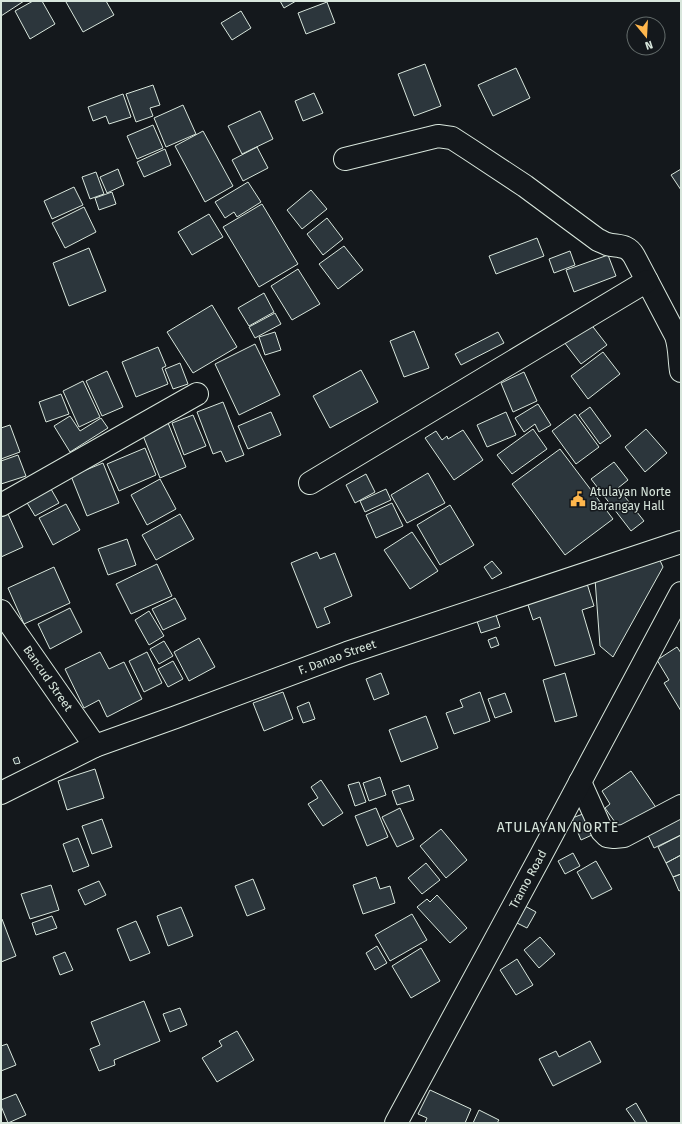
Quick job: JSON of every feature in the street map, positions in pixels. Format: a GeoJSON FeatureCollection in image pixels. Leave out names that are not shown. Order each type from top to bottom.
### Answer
{"type":"FeatureCollection","features":[{"type":"Feature","properties":{"kind":"street"},"geometry":{"type":"LineString","coordinates":[[345,159],[438,136],[452,138],[525,186],[598,240],[608,244],[628,248],[634,256],[676,336],[679,345],[681,371]]}},
{"type":"Feature","properties":{"kind":"street"},"geometry":{"type":"LineString","coordinates":[[310,484],[647,281]]}},
{"type":"Feature","properties":{"kind":"street"},"geometry":{"type":"LineString","coordinates":[[1,505],[196,394]]}},
{"type":"Feature","properties":{"kind":"street","name":"F. Danao Street"},"geometry":{"type":"LineString","coordinates":[[1,793],[94,746],[347,653],[681,542]]}},
{"type":"Feature","properties":{"kind":"street","name":"Tramo Road"},"geometry":{"type":"LineString","coordinates":[[396,1123],[681,593]]}},
{"type":"Feature","properties":{"kind":"street","name":"Bancud Street"},"geometry":{"type":"LineString","coordinates":[[1,611],[94,746]]}},
{"type":"Feature","properties":{"kind":"street"},"geometry":{"type":"LineString","coordinates":[[580,782],[602,831],[607,836],[624,836],[681,806]]}},
{"type":"Feature","properties":{"kind":"building"},"geometry":{"type":"Polygon","coordinates":[[[1,1],[24,1],[1,16],[1,1]]]}},
{"type":"Feature","properties":{"kind":"building"},"geometry":{"type":"Polygon","coordinates":[[[33,1],[42,1],[55,24],[30,39],[15,11],[33,1]]]}},
{"type":"Feature","properties":{"kind":"building"},"geometry":{"type":"Polygon","coordinates":[[[106,1],[114,15],[83,32],[66,2],[106,1]]]}},
{"type":"Feature","properties":{"kind":"building"},"geometry":{"type":"Polygon","coordinates":[[[280,1],[296,1],[284,8],[280,1]]]}},
{"type":"Feature","properties":{"kind":"building"},"geometry":{"type":"Polygon","coordinates":[[[327,2],[335,23],[306,34],[298,13],[327,2]]]}},
{"type":"Feature","properties":{"kind":"building"},"geometry":{"type":"Polygon","coordinates":[[[241,11],[251,28],[232,40],[221,23],[241,11]]]}},
{"type":"Feature","properties":{"kind":"building"},"geometry":{"type":"Polygon","coordinates":[[[425,64],[441,106],[414,116],[398,74],[425,64]]]}},
{"type":"Feature","properties":{"kind":"building"},"geometry":{"type":"Polygon","coordinates":[[[516,68],[530,98],[493,116],[478,85],[516,68]]]}},
{"type":"Feature","properties":{"kind":"building"},"geometry":{"type":"Polygon","coordinates":[[[153,85],[160,105],[150,108],[153,116],[136,122],[126,94],[153,85]]]}},
{"type":"Feature","properties":{"kind":"building"},"geometry":{"type":"Polygon","coordinates":[[[314,93],[323,113],[303,121],[295,101],[314,93]]]}},
{"type":"Feature","properties":{"kind":"building"},"geometry":{"type":"Polygon","coordinates":[[[123,94],[131,117],[109,124],[106,116],[93,121],[88,107],[123,94]]]}},
{"type":"Feature","properties":{"kind":"building"},"geometry":{"type":"Polygon","coordinates":[[[183,105],[196,134],[166,147],[154,118],[183,105]]]}},
{"type":"Feature","properties":{"kind":"building"},"geometry":{"type":"Polygon","coordinates":[[[260,111],[273,139],[242,154],[228,126],[260,111]]]}},
{"type":"Feature","properties":{"kind":"building"},"geometry":{"type":"Polygon","coordinates":[[[153,125],[163,148],[137,159],[127,136],[153,125]]]}},
{"type":"Feature","properties":{"kind":"building"},"geometry":{"type":"Polygon","coordinates":[[[203,131],[233,186],[205,202],[175,146],[203,131]]]}},
{"type":"Feature","properties":{"kind":"building"},"geometry":{"type":"Polygon","coordinates":[[[257,147],[268,168],[243,181],[232,160],[257,147]]]}},
{"type":"Feature","properties":{"kind":"building"},"geometry":{"type":"Polygon","coordinates":[[[165,149],[171,165],[144,177],[137,162],[165,149]]]}},
{"type":"Feature","properties":{"kind":"building"},"geometry":{"type":"Polygon","coordinates":[[[118,169],[124,185],[107,193],[100,177],[118,169]]]}},
{"type":"Feature","properties":{"kind":"building"},"geometry":{"type":"Polygon","coordinates":[[[681,169],[681,190],[671,175],[681,169]]]}},
{"type":"Feature","properties":{"kind":"building"},"geometry":{"type":"Polygon","coordinates":[[[96,172],[104,194],[90,199],[82,177],[96,172]]]}},
{"type":"Feature","properties":{"kind":"building"},"geometry":{"type":"Polygon","coordinates":[[[248,182],[261,202],[237,217],[234,212],[225,218],[215,202],[248,182]]]}},
{"type":"Feature","properties":{"kind":"building"},"geometry":{"type":"Polygon","coordinates":[[[74,187],[83,205],[52,219],[44,201],[74,187]]]}},
{"type":"Feature","properties":{"kind":"building"},"geometry":{"type":"Polygon","coordinates":[[[311,190],[327,209],[302,229],[287,210],[311,190]]]}},
{"type":"Feature","properties":{"kind":"building"},"geometry":{"type":"Polygon","coordinates":[[[112,192],[116,204],[99,210],[95,198],[112,192]]]}},
{"type":"Feature","properties":{"kind":"building"},"geometry":{"type":"Polygon","coordinates":[[[262,204],[298,264],[259,287],[223,227],[262,204]]]}},
{"type":"Feature","properties":{"kind":"building"},"geometry":{"type":"Polygon","coordinates":[[[84,207],[96,232],[65,248],[52,223],[84,207]]]}},
{"type":"Feature","properties":{"kind":"building"},"geometry":{"type":"Polygon","coordinates":[[[209,214],[223,237],[192,255],[178,232],[209,214]]]}},
{"type":"Feature","properties":{"kind":"building"},"geometry":{"type":"Polygon","coordinates":[[[327,218],[343,239],[323,255],[307,234],[327,218]]]}},
{"type":"Feature","properties":{"kind":"building"},"geometry":{"type":"Polygon","coordinates":[[[537,238],[544,256],[496,274],[489,256],[537,238]]]}},
{"type":"Feature","properties":{"kind":"building"},"geometry":{"type":"Polygon","coordinates":[[[344,246],[363,270],[338,289],[319,264],[344,246]]]}},
{"type":"Feature","properties":{"kind":"building"},"geometry":{"type":"Polygon","coordinates":[[[89,248],[106,291],[69,306],[53,263],[89,248]]]}},
{"type":"Feature","properties":{"kind":"building"},"geometry":{"type":"Polygon","coordinates":[[[570,251],[575,265],[554,273],[549,259],[570,251]]]}},
{"type":"Feature","properties":{"kind":"building"},"geometry":{"type":"Polygon","coordinates":[[[608,255],[616,276],[574,292],[566,270],[608,255]]]}},
{"type":"Feature","properties":{"kind":"building"},"geometry":{"type":"Polygon","coordinates":[[[298,269],[320,304],[292,320],[271,286],[298,269]]]}},
{"type":"Feature","properties":{"kind":"building"},"geometry":{"type":"Polygon","coordinates":[[[264,293],[274,312],[249,326],[238,308],[264,293]]]}},
{"type":"Feature","properties":{"kind":"building"},"geometry":{"type":"Polygon","coordinates":[[[212,305],[237,347],[193,373],[167,332],[212,305]]]}},
{"type":"Feature","properties":{"kind":"building"},"geometry":{"type":"Polygon","coordinates":[[[275,313],[281,324],[255,338],[249,327],[275,313]]]}},
{"type":"Feature","properties":{"kind":"building"},"geometry":{"type":"Polygon","coordinates":[[[590,323],[607,345],[581,364],[564,342],[590,323]]]}},
{"type":"Feature","properties":{"kind":"building"},"geometry":{"type":"Polygon","coordinates":[[[414,331],[429,368],[404,377],[390,341],[414,331]]]}},
{"type":"Feature","properties":{"kind":"building"},"geometry":{"type":"Polygon","coordinates":[[[275,332],[281,350],[265,355],[259,337],[275,332]]]}},
{"type":"Feature","properties":{"kind":"building"},"geometry":{"type":"Polygon","coordinates":[[[498,332],[504,343],[461,365],[455,354],[498,332]]]}},
{"type":"Feature","properties":{"kind":"building"},"geometry":{"type":"Polygon","coordinates":[[[255,344],[280,395],[239,415],[215,364],[255,344]]]}},
{"type":"Feature","properties":{"kind":"building"},"geometry":{"type":"Polygon","coordinates":[[[158,347],[166,366],[162,368],[168,384],[136,397],[122,362],[158,347]]]}},
{"type":"Feature","properties":{"kind":"building"},"geometry":{"type":"Polygon","coordinates":[[[603,352],[620,374],[588,399],[571,376],[603,352]]]}},
{"type":"Feature","properties":{"kind":"building"},"geometry":{"type":"Polygon","coordinates":[[[180,363],[188,384],[173,389],[165,369],[180,363]]]}},
{"type":"Feature","properties":{"kind":"building"},"geometry":{"type":"Polygon","coordinates":[[[361,370],[378,402],[330,428],[313,396],[361,370]]]}},
{"type":"Feature","properties":{"kind":"building"},"geometry":{"type":"Polygon","coordinates":[[[107,371],[123,407],[102,416],[86,381],[107,371]]]}},
{"type":"Feature","properties":{"kind":"building"},"geometry":{"type":"Polygon","coordinates":[[[524,372],[537,401],[513,412],[501,383],[524,372]]]}},
{"type":"Feature","properties":{"kind":"building"},"geometry":{"type":"Polygon","coordinates":[[[83,381],[100,417],[79,427],[63,391],[83,381]]]}},
{"type":"Feature","properties":{"kind":"building"},"geometry":{"type":"Polygon","coordinates":[[[61,394],[69,414],[46,422],[39,402],[61,394]]]}},
{"type":"Feature","properties":{"kind":"building"},"geometry":{"type":"Polygon","coordinates":[[[223,402],[244,455],[226,462],[221,451],[213,454],[197,412],[223,402]]]}},
{"type":"Feature","properties":{"kind":"building"},"geometry":{"type":"Polygon","coordinates":[[[538,404],[551,425],[539,432],[535,424],[524,432],[515,418],[538,404]]]}},
{"type":"Feature","properties":{"kind":"building"},"geometry":{"type":"Polygon","coordinates":[[[590,407],[611,436],[600,444],[579,415],[590,407]]]}},
{"type":"Feature","properties":{"kind":"building"},"geometry":{"type":"Polygon","coordinates":[[[271,412],[281,435],[248,449],[238,426],[271,412]]]}},
{"type":"Feature","properties":{"kind":"building"},"geometry":{"type":"Polygon","coordinates":[[[506,412],[516,435],[487,447],[477,425],[506,412]]]}},
{"type":"Feature","properties":{"kind":"building"},"geometry":{"type":"Polygon","coordinates":[[[575,414],[599,447],[576,464],[552,431],[575,414]]]}},
{"type":"Feature","properties":{"kind":"building"},"geometry":{"type":"Polygon","coordinates":[[[193,415],[206,446],[184,455],[172,423],[193,415]]]}},
{"type":"Feature","properties":{"kind":"building"},"geometry":{"type":"Polygon","coordinates":[[[70,416],[80,431],[101,418],[108,428],[70,452],[54,426],[70,416]]]}},
{"type":"Feature","properties":{"kind":"building"},"geometry":{"type":"Polygon","coordinates":[[[166,418],[186,467],[160,478],[140,428],[166,418]]]}},
{"type":"Feature","properties":{"kind":"building"},"geometry":{"type":"Polygon","coordinates":[[[10,425],[20,452],[1,459],[1,428],[10,425]]]}},
{"type":"Feature","properties":{"kind":"building"},"geometry":{"type":"Polygon","coordinates":[[[533,429],[547,449],[512,474],[497,455],[533,429]]]}},
{"type":"Feature","properties":{"kind":"building"},"geometry":{"type":"Polygon","coordinates":[[[646,429],[667,453],[645,472],[625,447],[646,429]]]}},
{"type":"Feature","properties":{"kind":"building"},"geometry":{"type":"Polygon","coordinates":[[[463,430],[483,460],[454,480],[425,438],[436,431],[442,440],[447,436],[448,439],[463,430]]]}},
{"type":"Feature","properties":{"kind":"building"},"geometry":{"type":"Polygon","coordinates":[[[145,448],[156,475],[119,491],[107,464],[145,448]]]}},
{"type":"Feature","properties":{"kind":"building"},"geometry":{"type":"Polygon","coordinates":[[[560,449],[613,519],[565,555],[512,484],[560,449]]]}},
{"type":"Feature","properties":{"kind":"building"},"geometry":{"type":"Polygon","coordinates":[[[18,455],[26,476],[1,484],[1,461],[18,455]]]}},
{"type":"Feature","properties":{"kind":"building"},"geometry":{"type":"Polygon","coordinates":[[[614,462],[628,480],[618,488],[644,521],[631,531],[591,479],[614,462]]]}},
{"type":"Feature","properties":{"kind":"building"},"geometry":{"type":"Polygon","coordinates":[[[103,463],[119,503],[87,516],[71,476],[103,463]]]}},
{"type":"Feature","properties":{"kind":"building"},"geometry":{"type":"Polygon","coordinates":[[[428,473],[445,503],[407,523],[391,495],[428,473]]]}},
{"type":"Feature","properties":{"kind":"building"},"geometry":{"type":"Polygon","coordinates":[[[366,474],[375,492],[355,503],[346,485],[366,474]]]}},
{"type":"Feature","properties":{"kind":"building"},"geometry":{"type":"Polygon","coordinates":[[[160,479],[176,509],[147,525],[131,495],[160,479]]]}},
{"type":"Feature","properties":{"kind":"building"},"geometry":{"type":"Polygon","coordinates":[[[47,482],[59,503],[35,516],[23,496],[47,482]]]}},
{"type":"Feature","properties":{"kind":"building"},"geometry":{"type":"Polygon","coordinates":[[[386,489],[391,500],[365,512],[360,501],[386,489]]]}},
{"type":"Feature","properties":{"kind":"building"},"geometry":{"type":"Polygon","coordinates":[[[392,503],[403,526],[376,538],[366,515],[392,503]]]}},
{"type":"Feature","properties":{"kind":"building"},"geometry":{"type":"Polygon","coordinates":[[[66,504],[80,530],[53,545],[39,518],[66,504]]]}},
{"type":"Feature","properties":{"kind":"building"},"geometry":{"type":"Polygon","coordinates":[[[450,505],[474,545],[440,565],[417,525],[450,505]]]}},
{"type":"Feature","properties":{"kind":"building"},"geometry":{"type":"Polygon","coordinates":[[[8,514],[23,547],[1,557],[1,517],[8,514]]]}},
{"type":"Feature","properties":{"kind":"building"},"geometry":{"type":"Polygon","coordinates":[[[180,514],[194,539],[156,560],[142,535],[180,514]]]}},
{"type":"Feature","properties":{"kind":"building"},"geometry":{"type":"Polygon","coordinates":[[[412,532],[438,571],[410,589],[384,550],[412,532]]]}},
{"type":"Feature","properties":{"kind":"building"},"geometry":{"type":"Polygon","coordinates":[[[127,539],[136,565],[108,575],[98,549],[127,539]]]}},
{"type":"Feature","properties":{"kind":"building"},"geometry":{"type":"Polygon","coordinates":[[[317,552],[320,559],[335,553],[352,596],[324,608],[330,623],[317,628],[291,563],[317,552]]]}},
{"type":"Feature","properties":{"kind":"building"},"geometry":{"type":"Polygon","coordinates":[[[657,554],[663,567],[613,657],[600,646],[595,579],[657,554]]]}},
{"type":"Feature","properties":{"kind":"building"},"geometry":{"type":"Polygon","coordinates":[[[492,561],[502,573],[492,579],[484,567],[492,561]]]}},
{"type":"Feature","properties":{"kind":"building"},"geometry":{"type":"Polygon","coordinates":[[[157,564],[172,596],[131,614],[116,584],[157,564]]]}},
{"type":"Feature","properties":{"kind":"building"},"geometry":{"type":"Polygon","coordinates":[[[54,567],[70,603],[24,624],[8,588],[54,567]]]}},
{"type":"Feature","properties":{"kind":"building"},"geometry":{"type":"Polygon","coordinates":[[[585,577],[594,606],[582,610],[595,654],[555,666],[540,617],[533,620],[525,596],[585,577]]]}},
{"type":"Feature","properties":{"kind":"building"},"geometry":{"type":"Polygon","coordinates":[[[175,598],[186,619],[163,630],[152,609],[175,598]]]}},
{"type":"Feature","properties":{"kind":"building"},"geometry":{"type":"Polygon","coordinates":[[[70,608],[82,632],[50,649],[38,624],[70,608]]]}},
{"type":"Feature","properties":{"kind":"building"},"geometry":{"type":"Polygon","coordinates":[[[149,611],[164,636],[149,645],[135,620],[149,611]]]}},
{"type":"Feature","properties":{"kind":"building"},"geometry":{"type":"Polygon","coordinates":[[[495,612],[500,627],[481,633],[476,618],[495,612]]]}},
{"type":"Feature","properties":{"kind":"building"},"geometry":{"type":"Polygon","coordinates":[[[496,637],[499,645],[491,648],[488,640],[496,637]]]}},
{"type":"Feature","properties":{"kind":"building"},"geometry":{"type":"Polygon","coordinates":[[[199,638],[215,667],[189,681],[174,652],[199,638]]]}},
{"type":"Feature","properties":{"kind":"building"},"geometry":{"type":"Polygon","coordinates":[[[164,641],[173,656],[159,664],[150,649],[164,641]]]}},
{"type":"Feature","properties":{"kind":"building"},"geometry":{"type":"Polygon","coordinates":[[[677,647],[681,653],[681,711],[664,683],[669,680],[657,660],[677,647]]]}},
{"type":"Feature","properties":{"kind":"building"},"geometry":{"type":"Polygon","coordinates":[[[100,652],[109,669],[124,662],[142,699],[107,717],[99,700],[84,708],[65,669],[100,652]]]}},
{"type":"Feature","properties":{"kind":"building"},"geometry":{"type":"Polygon","coordinates":[[[147,652],[162,683],[144,692],[129,661],[147,652]]]}},
{"type":"Feature","properties":{"kind":"building"},"geometry":{"type":"Polygon","coordinates":[[[173,661],[183,679],[168,687],[158,669],[173,661]]]}},
{"type":"Feature","properties":{"kind":"building"},"geometry":{"type":"Polygon","coordinates":[[[381,673],[389,694],[374,700],[366,679],[381,673]]]}},
{"type":"Feature","properties":{"kind":"building"},"geometry":{"type":"Polygon","coordinates":[[[565,673],[577,716],[555,722],[543,680],[565,673]]]}},
{"type":"Feature","properties":{"kind":"building"},"geometry":{"type":"Polygon","coordinates":[[[283,692],[293,719],[264,731],[253,703],[283,692]]]}},
{"type":"Feature","properties":{"kind":"building"},"geometry":{"type":"Polygon","coordinates":[[[480,692],[490,721],[454,734],[446,713],[463,707],[460,700],[480,692]]]}},
{"type":"Feature","properties":{"kind":"building"},"geometry":{"type":"Polygon","coordinates":[[[505,693],[512,712],[495,718],[488,699],[505,693]]]}},
{"type":"Feature","properties":{"kind":"building"},"geometry":{"type":"Polygon","coordinates":[[[309,702],[315,719],[303,723],[297,707],[309,702]]]}},
{"type":"Feature","properties":{"kind":"building"},"geometry":{"type":"Polygon","coordinates":[[[426,716],[438,748],[401,762],[389,730],[426,716]]]}},
{"type":"Feature","properties":{"kind":"building"},"geometry":{"type":"Polygon","coordinates":[[[18,757],[20,763],[15,764],[13,759],[18,757]]]}},
{"type":"Feature","properties":{"kind":"building"},"geometry":{"type":"Polygon","coordinates":[[[95,769],[104,798],[67,810],[58,781],[95,769]]]}},
{"type":"Feature","properties":{"kind":"building"},"geometry":{"type":"Polygon","coordinates":[[[631,771],[657,809],[622,832],[605,808],[610,804],[602,791],[631,771]]]}},
{"type":"Feature","properties":{"kind":"building"},"geometry":{"type":"Polygon","coordinates":[[[380,777],[386,795],[369,801],[363,783],[380,777]]]}},
{"type":"Feature","properties":{"kind":"building"},"geometry":{"type":"Polygon","coordinates":[[[321,780],[343,813],[323,826],[308,804],[318,798],[311,787],[321,780]]]}},
{"type":"Feature","properties":{"kind":"building"},"geometry":{"type":"Polygon","coordinates":[[[359,782],[366,802],[355,806],[348,785],[359,782]]]}},
{"type":"Feature","properties":{"kind":"building"},"geometry":{"type":"Polygon","coordinates":[[[409,785],[414,800],[397,805],[392,791],[409,785]]]}},
{"type":"Feature","properties":{"kind":"building"},"geometry":{"type":"Polygon","coordinates":[[[376,808],[388,837],[367,846],[355,816],[376,808]]]}},
{"type":"Feature","properties":{"kind":"building"},"geometry":{"type":"Polygon","coordinates":[[[400,808],[414,839],[397,847],[382,817],[400,808]]]}},
{"type":"Feature","properties":{"kind":"building"},"geometry":{"type":"Polygon","coordinates":[[[681,813],[681,835],[654,848],[645,829],[681,813]]]}},
{"type":"Feature","properties":{"kind":"building"},"geometry":{"type":"Polygon","coordinates":[[[583,814],[592,835],[581,840],[572,818],[583,814]]]}},
{"type":"Feature","properties":{"kind":"building"},"geometry":{"type":"Polygon","coordinates":[[[102,819],[112,847],[92,854],[82,826],[102,819]]]}},
{"type":"Feature","properties":{"kind":"building"},"geometry":{"type":"Polygon","coordinates":[[[441,829],[467,860],[446,878],[420,846],[441,829]]]}},
{"type":"Feature","properties":{"kind":"building"},"geometry":{"type":"Polygon","coordinates":[[[681,835],[681,855],[666,863],[658,847],[681,835]]]}},
{"type":"Feature","properties":{"kind":"building"},"geometry":{"type":"Polygon","coordinates":[[[78,838],[89,866],[73,872],[63,844],[78,838]]]}},
{"type":"Feature","properties":{"kind":"building"},"geometry":{"type":"Polygon","coordinates":[[[573,853],[580,866],[565,874],[558,861],[573,853]]]}},
{"type":"Feature","properties":{"kind":"building"},"geometry":{"type":"Polygon","coordinates":[[[681,855],[681,874],[673,877],[666,863],[681,855]]]}},
{"type":"Feature","properties":{"kind":"building"},"geometry":{"type":"Polygon","coordinates":[[[596,861],[612,889],[592,899],[577,872],[596,861]]]}},
{"type":"Feature","properties":{"kind":"building"},"geometry":{"type":"Polygon","coordinates":[[[426,863],[440,880],[422,894],[408,878],[426,863]]]}},
{"type":"Feature","properties":{"kind":"building"},"geometry":{"type":"Polygon","coordinates":[[[681,874],[681,890],[679,891],[673,877],[681,874]]]}},
{"type":"Feature","properties":{"kind":"building"},"geometry":{"type":"Polygon","coordinates":[[[376,877],[380,889],[390,886],[395,903],[363,914],[353,885],[376,877]]]}},
{"type":"Feature","properties":{"kind":"building"},"geometry":{"type":"Polygon","coordinates":[[[253,879],[265,909],[247,916],[235,886],[253,879]]]}},
{"type":"Feature","properties":{"kind":"building"},"geometry":{"type":"Polygon","coordinates":[[[99,881],[106,895],[85,905],[78,890],[99,881]]]}},
{"type":"Feature","properties":{"kind":"building"},"geometry":{"type":"Polygon","coordinates":[[[51,885],[59,910],[30,919],[21,894],[51,885]]]}},
{"type":"Feature","properties":{"kind":"building"},"geometry":{"type":"Polygon","coordinates":[[[437,895],[467,928],[450,943],[417,907],[427,899],[430,902],[437,895]]]}},
{"type":"Feature","properties":{"kind":"building"},"geometry":{"type":"Polygon","coordinates":[[[525,906],[536,912],[527,928],[515,922],[525,906]]]}},
{"type":"Feature","properties":{"kind":"building"},"geometry":{"type":"Polygon","coordinates":[[[181,907],[193,936],[168,946],[157,916],[181,907]]]}},
{"type":"Feature","properties":{"kind":"building"},"geometry":{"type":"Polygon","coordinates":[[[412,914],[427,940],[390,961],[375,935],[412,914]]]}},
{"type":"Feature","properties":{"kind":"building"},"geometry":{"type":"Polygon","coordinates":[[[52,916],[57,928],[36,935],[32,923],[52,916]]]}},
{"type":"Feature","properties":{"kind":"building"},"geometry":{"type":"Polygon","coordinates":[[[1,919],[16,956],[1,962],[1,919]]]}},
{"type":"Feature","properties":{"kind":"building"},"geometry":{"type":"Polygon","coordinates":[[[136,921],[150,953],[130,961],[117,929],[136,921]]]}},
{"type":"Feature","properties":{"kind":"building"},"geometry":{"type":"Polygon","coordinates":[[[540,937],[555,954],[539,968],[524,950],[540,937]]]}},
{"type":"Feature","properties":{"kind":"building"},"geometry":{"type":"Polygon","coordinates":[[[377,946],[387,963],[375,970],[366,953],[377,946]]]}},
{"type":"Feature","properties":{"kind":"building"},"geometry":{"type":"Polygon","coordinates":[[[421,948],[440,981],[411,998],[392,966],[421,948]]]}},
{"type":"Feature","properties":{"kind":"building"},"geometry":{"type":"Polygon","coordinates":[[[65,952],[73,970],[60,975],[53,957],[65,952]]]}},
{"type":"Feature","properties":{"kind":"building"},"geometry":{"type":"Polygon","coordinates":[[[517,959],[533,985],[516,995],[500,970],[517,959]]]}},
{"type":"Feature","properties":{"kind":"building"},"geometry":{"type":"Polygon","coordinates":[[[144,1001],[160,1041],[114,1060],[115,1065],[99,1071],[90,1049],[100,1045],[91,1022],[144,1001]]]}},
{"type":"Feature","properties":{"kind":"building"},"geometry":{"type":"Polygon","coordinates":[[[180,1008],[187,1025],[170,1032],[163,1014],[180,1008]]]}},
{"type":"Feature","properties":{"kind":"building"},"geometry":{"type":"Polygon","coordinates":[[[237,1031],[254,1060],[217,1082],[202,1058],[222,1046],[219,1041],[237,1031]]]}},
{"type":"Feature","properties":{"kind":"building"},"geometry":{"type":"Polygon","coordinates":[[[590,1041],[601,1062],[553,1086],[539,1059],[556,1051],[559,1057],[590,1041]]]}},
{"type":"Feature","properties":{"kind":"building"},"geometry":{"type":"Polygon","coordinates":[[[7,1044],[16,1065],[1,1071],[1,1046],[7,1044]]]}},
{"type":"Feature","properties":{"kind":"building"},"geometry":{"type":"Polygon","coordinates":[[[430,1090],[471,1109],[465,1123],[425,1123],[427,1118],[418,1114],[430,1090]]]}},
{"type":"Feature","properties":{"kind":"building"},"geometry":{"type":"Polygon","coordinates":[[[16,1094],[26,1115],[8,1123],[1,1106],[1,1100],[16,1094]]]}},
{"type":"Feature","properties":{"kind":"building"},"geometry":{"type":"Polygon","coordinates":[[[636,1103],[647,1122],[636,1123],[626,1109],[636,1103]]]}},
{"type":"Feature","properties":{"kind":"building"},"geometry":{"type":"Polygon","coordinates":[[[479,1110],[499,1120],[497,1123],[473,1123],[479,1110]]]}},
{"type":"Feature","properties":{"kind":"place","name":"Atulayan Norte Barangay Hall"},"geometry":{"type":"Point","coordinates":[578,499]}},
{"type":"Feature","properties":{"kind":"district","name":"ATULAYAN NORTE"},"geometry":{"type":"Point","coordinates":[558,827]}}]}
